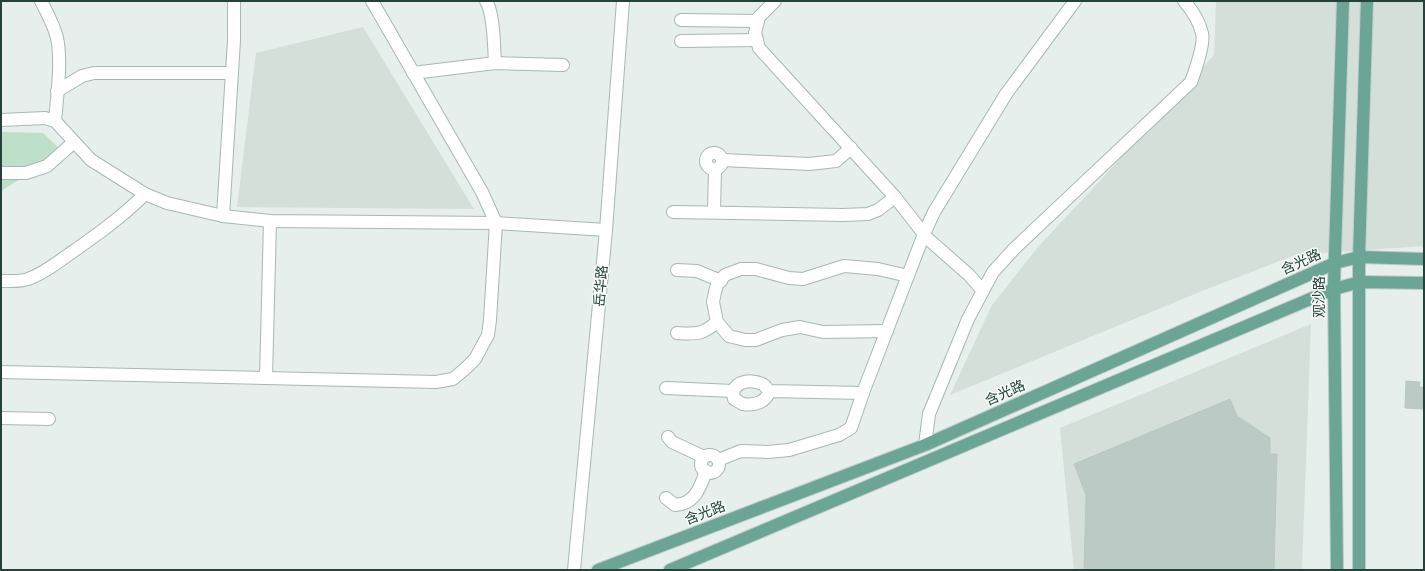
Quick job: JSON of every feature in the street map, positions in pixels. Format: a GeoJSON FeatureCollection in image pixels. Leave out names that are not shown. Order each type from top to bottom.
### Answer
{"type":"FeatureCollection","features":[{"type":"Feature","properties":{"kind":"main road","name":"观沙路"},"geometry":{"type":"LineString","coordinates":[[1337,570],[1334,263],[1343,1]]}},
{"type":"Feature","properties":{"kind":"main road"},"geometry":{"type":"LineString","coordinates":[[1359,570],[1359,257],[1367,1]]}},
{"type":"Feature","properties":{"kind":"main road","name":"含光路"},"geometry":{"type":"LineString","coordinates":[[598,570],[925,445],[1334,263],[1359,257],[1424,260]]}},
{"type":"Feature","properties":{"kind":"main road"},"geometry":{"type":"LineString","coordinates":[[670,570],[1334,289],[1360,282],[1424,283]]}},
{"type":"Feature","properties":{"kind":"street"},"geometry":{"type":"LineString","coordinates":[[41,1],[54,27],[58,39],[59,52],[55,121]]}},
{"type":"Feature","properties":{"kind":"street"},"geometry":{"type":"LineString","coordinates":[[223,216],[234,40],[234,1]]}},
{"type":"Feature","properties":{"kind":"street"},"geometry":{"type":"LineString","coordinates":[[1,372],[436,382],[453,379],[475,359],[488,335],[496,223],[482,192],[372,1]]}},
{"type":"Feature","properties":{"kind":"street"},"geometry":{"type":"LineString","coordinates":[[486,1],[491,16],[495,63]]}},
{"type":"Feature","properties":{"kind":"street","name":"岳华路"},"geometry":{"type":"LineString","coordinates":[[574,570],[606,230],[623,1]]}},
{"type":"Feature","properties":{"kind":"street"},"geometry":{"type":"LineString","coordinates":[[775,1],[759,17],[755,33],[759,48],[895,197],[924,234],[969,275],[983,291]]}},
{"type":"Feature","properties":{"kind":"street"},"geometry":{"type":"LineString","coordinates":[[718,460],[741,451],[768,452],[789,450],[839,436],[851,428],[924,234],[934,212],[1006,94],[1075,1]]}},
{"type":"Feature","properties":{"kind":"street"},"geometry":{"type":"LineString","coordinates":[[925,445],[929,414],[968,319],[993,272],[1014,249],[1191,82],[1199,61],[1203,34],[1193,10],[1184,1]]}},
{"type":"Feature","properties":{"kind":"street"},"geometry":{"type":"LineString","coordinates":[[681,20],[758,22]]}},
{"type":"Feature","properties":{"kind":"street"},"geometry":{"type":"LineString","coordinates":[[681,41],[757,40]]}},
{"type":"Feature","properties":{"kind":"street"},"geometry":{"type":"LineString","coordinates":[[413,73],[495,63],[563,65]]}},
{"type":"Feature","properties":{"kind":"street"},"geometry":{"type":"LineString","coordinates":[[57,91],[82,76],[94,73],[232,73]]}},
{"type":"Feature","properties":{"kind":"street"},"geometry":{"type":"LineString","coordinates":[[1,120],[45,118],[55,121],[91,160],[145,194],[167,203],[223,216],[270,221],[496,223],[606,230]]}},
{"type":"Feature","properties":{"kind":"street"},"geometry":{"type":"LineString","coordinates":[[1,173],[26,173],[47,166],[74,142]]}},
{"type":"Feature","properties":{"kind":"street"},"geometry":{"type":"LineString","coordinates":[[714,212],[715,170],[710,169],[706,162],[707,157],[710,154],[718,154],[723,160],[816,163],[836,161],[851,148]]}},
{"type":"Feature","properties":{"kind":"street"},"geometry":{"type":"LineString","coordinates":[[1,281],[16,282],[28,280],[41,274],[126,213],[145,194]]}},
{"type":"Feature","properties":{"kind":"street"},"geometry":{"type":"LineString","coordinates":[[673,212],[843,215],[868,214],[878,210],[895,197]]}},
{"type":"Feature","properties":{"kind":"street"},"geometry":{"type":"LineString","coordinates":[[266,378],[270,221]]}},
{"type":"Feature","properties":{"kind":"street"},"geometry":{"type":"LineString","coordinates":[[887,332],[823,332],[800,327],[782,330],[756,340],[745,340],[729,336],[718,322],[713,302],[717,285],[725,275],[741,270],[756,269],[789,278],[803,279],[844,266],[878,269],[908,276]]}},
{"type":"Feature","properties":{"kind":"street"},"geometry":{"type":"LineString","coordinates":[[677,270],[697,271],[721,281]]}},
{"type":"Feature","properties":{"kind":"street"},"geometry":{"type":"LineString","coordinates":[[677,333],[702,333],[718,322]]}},
{"type":"Feature","properties":{"kind":"street"},"geometry":{"type":"LineString","coordinates":[[769,391],[768,396],[764,400],[755,403],[743,404],[734,399],[732,393],[734,388],[741,382],[753,382],[762,384],[769,391],[863,393]]}},
{"type":"Feature","properties":{"kind":"street"},"geometry":{"type":"LineString","coordinates":[[666,388],[733,390]]}},
{"type":"Feature","properties":{"kind":"street"},"geometry":{"type":"LineString","coordinates":[[1,418],[49,419]]}},
{"type":"Feature","properties":{"kind":"street"},"geometry":{"type":"LineString","coordinates":[[668,437],[672,442],[704,457]]}},
{"type":"Feature","properties":{"kind":"street"},"geometry":{"type":"LineString","coordinates":[[709,455],[714,456],[718,460],[719,465],[716,470],[711,472],[702,468],[701,462],[704,457],[709,455]]}},
{"type":"Feature","properties":{"kind":"street"},"geometry":{"type":"LineString","coordinates":[[666,498],[675,505],[685,504],[700,488],[706,471]]}},
{"type":"Feature","properties":{"kind":"shaded area"},"geometry":{"type":"Polygon","coordinates":[[[1216,1],[1424,1],[1424,246],[1295,255],[1207,289],[950,395],[992,305],[1038,247],[1214,55],[1216,1]]]}},
{"type":"Feature","properties":{"kind":"shaded area"},"geometry":{"type":"Polygon","coordinates":[[[363,27],[474,209],[237,207],[256,53],[363,27]]]}},
{"type":"Feature","properties":{"kind":"shaded area"},"geometry":{"type":"Polygon","coordinates":[[[1311,324],[1302,570],[1074,570],[1060,428],[1311,324]]]}},
{"type":"Feature","properties":{"kind":"green space"},"geometry":{"type":"Polygon","coordinates":[[[1,132],[43,133],[63,152],[1,191],[1,132]]]}},
{"type":"Feature","properties":{"kind":"building"},"geometry":{"type":"Polygon","coordinates":[[[1406,381],[1420,382],[1419,387],[1424,387],[1424,409],[1405,408],[1406,381]]]}},
{"type":"Feature","properties":{"kind":"building"},"geometry":{"type":"Polygon","coordinates":[[[1230,399],[1237,416],[1270,438],[1270,454],[1277,454],[1274,570],[1084,570],[1086,495],[1074,464],[1230,399]]]}}]}
